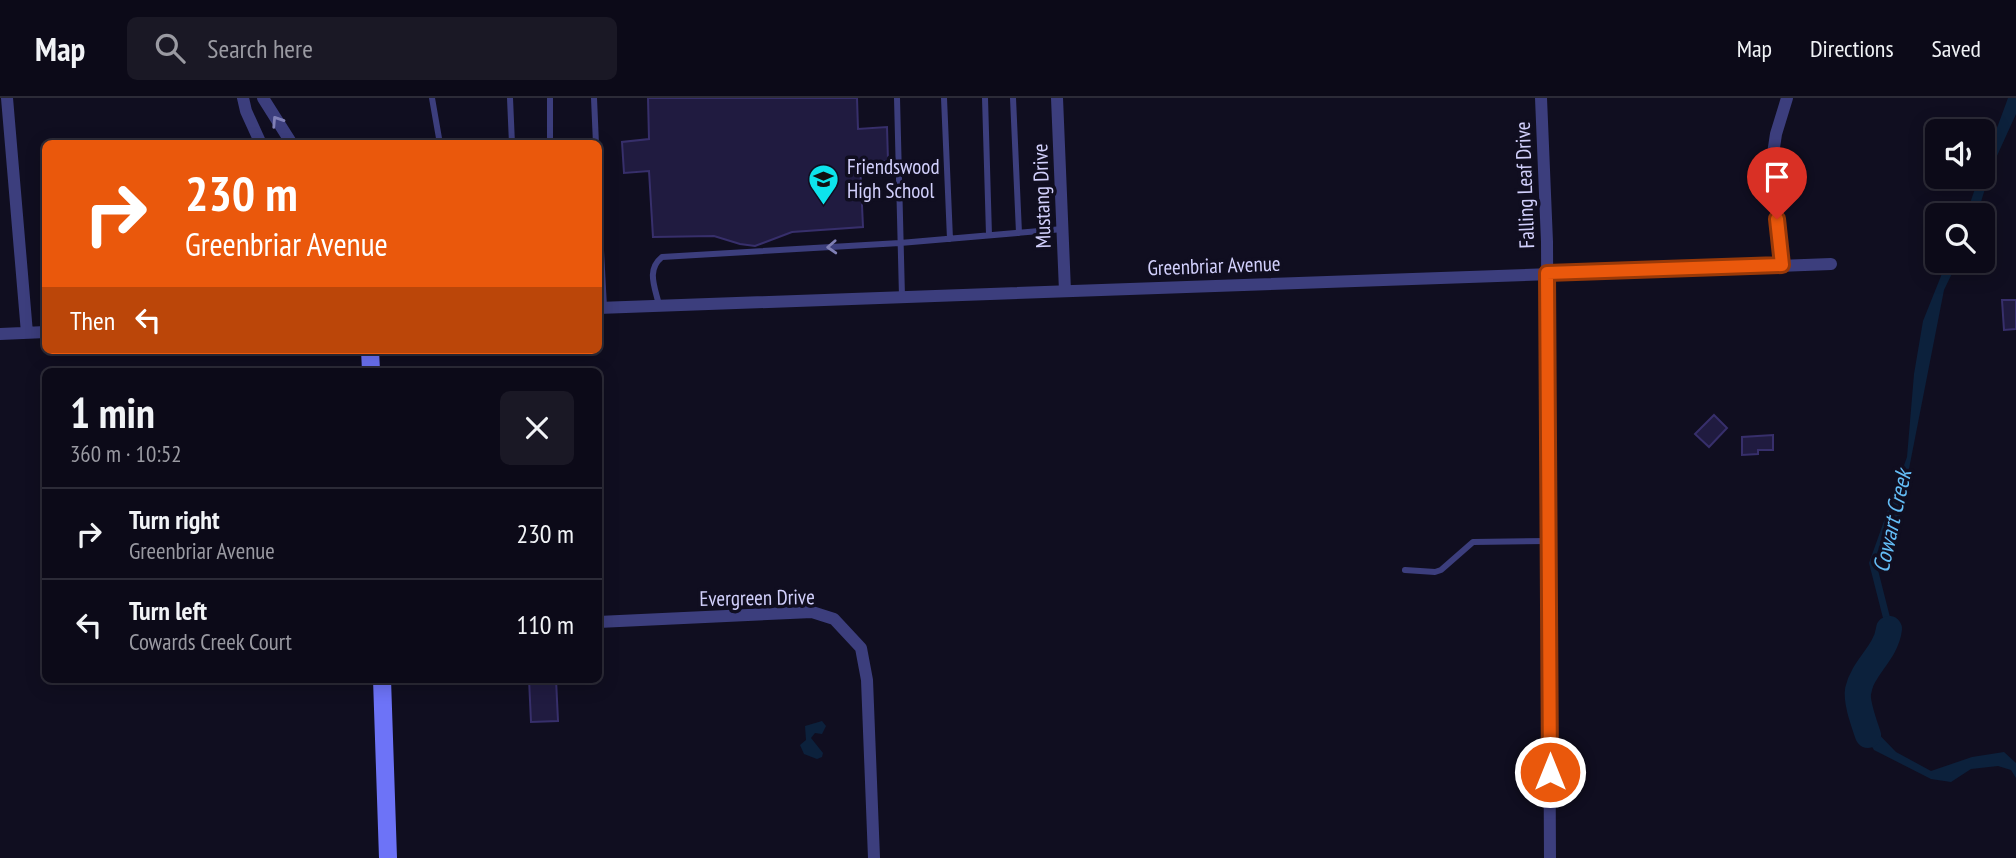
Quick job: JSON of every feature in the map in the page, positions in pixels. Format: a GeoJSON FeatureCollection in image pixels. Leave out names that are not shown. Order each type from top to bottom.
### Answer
{"type":"FeatureCollection","features":[{"type":"Feature","properties":{"kind":"street"},"geometry":{"type":"LineString","coordinates":[[7,98],[27,333]]}},
{"type":"Feature","properties":{"kind":"street"},"geometry":{"type":"LineString","coordinates":[[243,98],[259,140]]}},
{"type":"Feature","properties":{"kind":"street"},"geometry":{"type":"LineString","coordinates":[[263,98],[289,140]]}},
{"type":"Feature","properties":{"kind":"street","name":"Mustang Drive"},"geometry":{"type":"LineString","coordinates":[[1057,98],[1065,291]]}},
{"type":"Feature","properties":{"kind":"street","name":"Falling Leaf Drive"},"geometry":{"type":"LineString","coordinates":[[1541,98],[1547,273],[1550,858]]}},
{"type":"Feature","properties":{"kind":"street"},"geometry":{"type":"LineString","coordinates":[[1782,265],[1773,154],[1787,98]]}},
{"type":"Feature","properties":{"kind":"street","name":"Greenbriar Avenue"},"geometry":{"type":"LineString","coordinates":[[602,307],[1831,264]]}},
{"type":"Feature","properties":{"kind":"street"},"geometry":{"type":"LineString","coordinates":[[0,334],[42,332]]}},
{"type":"Feature","properties":{"kind":"street","name":"Evergreen Drive"},"geometry":{"type":"LineString","coordinates":[[602,622],[812,612],[834,619],[860,648],[867,680],[874,858]]}},
{"type":"Feature","properties":{"kind":"street"},"geometry":{"type":"LineString","coordinates":[[382,683],[388,858]]}},
{"type":"Feature","properties":{"kind":"lane"},"geometry":{"type":"LineString","coordinates":[[432,98],[439,140]]}},
{"type":"Feature","properties":{"kind":"lane"},"geometry":{"type":"LineString","coordinates":[[510,98],[512,140]]}},
{"type":"Feature","properties":{"kind":"lane"},"geometry":{"type":"LineString","coordinates":[[550,98],[550,140]]}},
{"type":"Feature","properties":{"kind":"lane"},"geometry":{"type":"LineString","coordinates":[[594,98],[596,140]]}},
{"type":"Feature","properties":{"kind":"lane"},"geometry":{"type":"LineString","coordinates":[[897,98],[902,297]]}},
{"type":"Feature","properties":{"kind":"lane"},"geometry":{"type":"LineString","coordinates":[[944,98],[950,239]]}},
{"type":"Feature","properties":{"kind":"lane"},"geometry":{"type":"LineString","coordinates":[[985,98],[989,235]]}},
{"type":"Feature","properties":{"kind":"lane"},"geometry":{"type":"LineString","coordinates":[[1013,98],[1018,233]]}},
{"type":"Feature","properties":{"kind":"lane"},"geometry":{"type":"LineString","coordinates":[[659,305],[652,269],[663,257],[900,243],[1063,229]]}},
{"type":"Feature","properties":{"kind":"lane"},"geometry":{"type":"LineString","coordinates":[[602,262],[602,293]]}},
{"type":"Feature","properties":{"kind":"lane"},"geometry":{"type":"LineString","coordinates":[[1405,570],[1435,572],[1473,542],[1548,541]]}},
{"type":"Feature","properties":{"kind":"water"},"geometry":{"type":"Polygon","coordinates":[[[2008,98],[2016,98],[2016,114],[1995,160],[1995,133],[2008,98]]]}},
{"type":"Feature","properties":{"kind":"water"},"geometry":{"type":"Polygon","coordinates":[[[1975,189],[1985,189],[1981,203],[1970,203],[1975,189]]]}},
{"type":"Feature","properties":{"kind":"water","name":"Cowart Creek"},"geometry":{"type":"Polygon","coordinates":[[[1942,273],[1952,273],[1944,290],[1898,525],[1878,570],[1894,633],[1876,673],[1865,720],[1896,752],[1931,771],[1972,757],[2004,752],[2016,763],[2016,778],[2011,770],[1998,766],[1971,769],[1951,782],[1931,779],[1874,750],[1861,729],[1859,703],[1874,663],[1884,622],[1869,563],[1907,457],[1914,374],[1923,321],[1942,273]]]}},
{"type":"Feature","properties":{"kind":"water"},"geometry":{"type":"Polygon","coordinates":[[[822,721],[826,726],[822,734],[815,733],[811,738],[823,753],[822,757],[817,759],[804,754],[800,745],[806,740],[805,726],[822,721]]]}},
{"type":"Feature","properties":{"kind":"building"},"geometry":{"type":"Polygon","coordinates":[[[648,98],[857,98],[858,129],[887,127],[888,161],[860,163],[863,227],[792,232],[755,246],[714,236],[653,237],[649,171],[624,173],[622,142],[649,139],[648,98]]]}},
{"type":"Feature","properties":{"kind":"building"},"geometry":{"type":"Polygon","coordinates":[[[2002,300],[2016,300],[2016,329],[2004,330],[2002,300]]]}},
{"type":"Feature","properties":{"kind":"building"},"geometry":{"type":"Polygon","coordinates":[[[1714,415],[1727,428],[1709,447],[1695,434],[1714,415]]]}},
{"type":"Feature","properties":{"kind":"building"},"geometry":{"type":"Polygon","coordinates":[[[1773,435],[1773,450],[1758,450],[1758,454],[1742,455],[1742,437],[1773,435]]]}},
{"type":"Feature","properties":{"kind":"building"},"geometry":{"type":"Polygon","coordinates":[[[529,683],[556,683],[558,721],[531,722],[529,683]]]}},
{"type":"Feature","properties":{"kind":"waterway","name":"Cowart Creek"},"geometry":{"type":"LineString","coordinates":[[1868,735],[1859,706],[1858,690],[1884,645],[1889,629]]}},
{"type":"Feature","properties":{"kind":"place","name":"Friendswood High School"},"geometry":{"type":"Point","coordinates":[824,206]}},
{"type":"Feature","properties":{"kind":"route"},"geometry":{"type":"LineString","coordinates":[[1550,772],[1547,273],[1782,265],[1777,219]]}}]}
